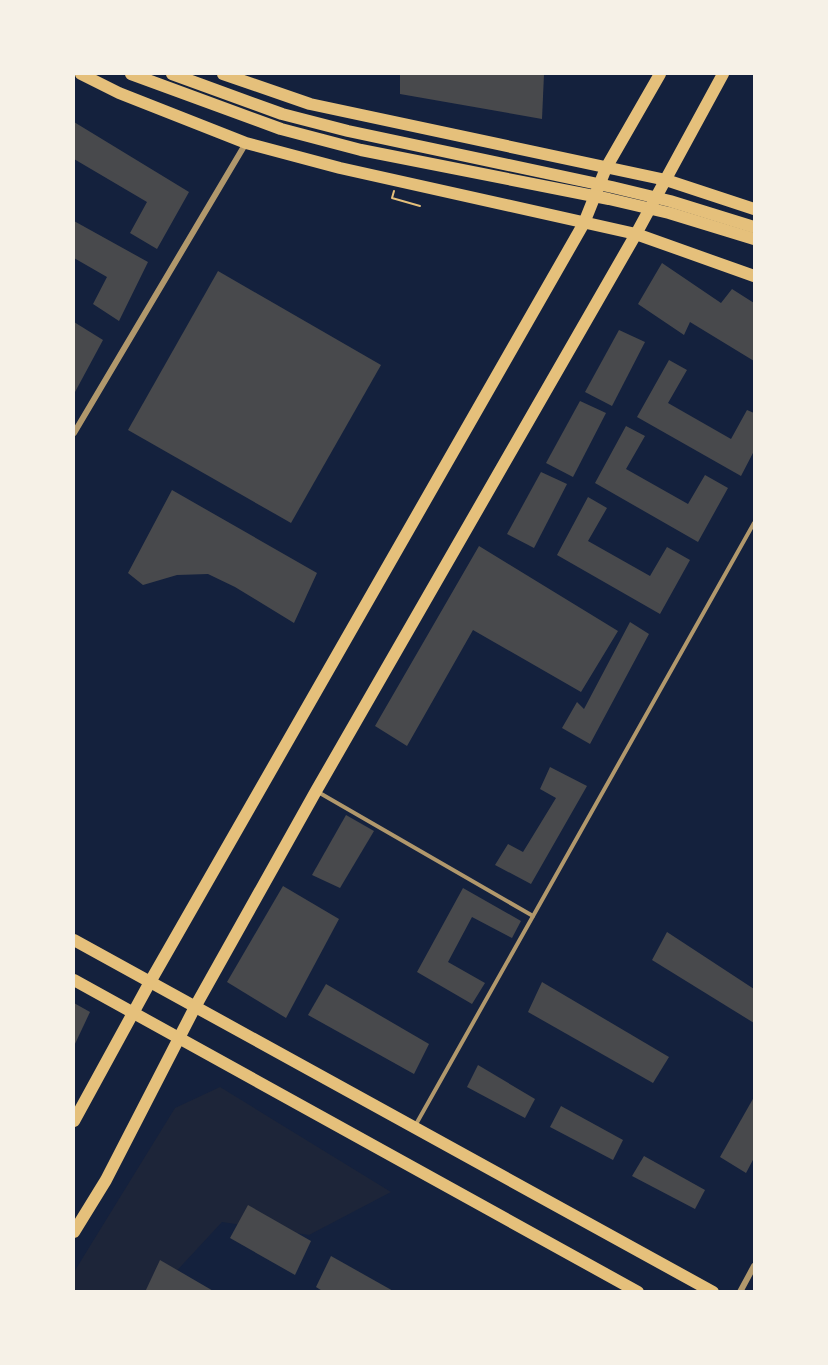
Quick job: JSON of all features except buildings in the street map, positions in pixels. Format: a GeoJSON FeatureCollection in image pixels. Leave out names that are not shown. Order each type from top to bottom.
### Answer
{"type":"FeatureCollection","features":[{"type":"Feature","properties":{"kind":"main road"},"geometry":{"type":"LineString","coordinates":[[81,74],[119,93],[246,143],[340,168],[636,234],[754,276]]}},
{"type":"Feature","properties":{"kind":"main road"},"geometry":{"type":"LineString","coordinates":[[131,74],[199,100],[304,135],[361,150],[609,199],[669,213],[754,240]]}},
{"type":"Feature","properties":{"kind":"main road"},"geometry":{"type":"LineString","coordinates":[[172,74],[293,117],[348,131],[624,190],[670,201],[754,227]]}},
{"type":"Feature","properties":{"kind":"main road"},"geometry":{"type":"LineString","coordinates":[[223,74],[310,104],[666,180],[754,209]]}},
{"type":"Feature","properties":{"kind":"main road"},"geometry":{"type":"LineString","coordinates":[[74,1120],[150,982],[584,222],[606,168],[660,74]]}},
{"type":"Feature","properties":{"kind":"main road"},"geometry":{"type":"LineString","coordinates":[[74,1232],[106,1180],[195,1007],[316,791],[636,234],[723,74]]}},
{"type":"Feature","properties":{"kind":"main road"},"geometry":{"type":"LineString","coordinates":[[74,940],[713,1292]]}},
{"type":"Feature","properties":{"kind":"main road"},"geometry":{"type":"LineString","coordinates":[[74,980],[638,1292]]}},
{"type":"Feature","properties":{"kind":"street"},"geometry":{"type":"LineString","coordinates":[[74,433],[246,143]]}},
{"type":"Feature","properties":{"kind":"street"},"geometry":{"type":"LineString","coordinates":[[740,1292],[754,1266]]}},
{"type":"Feature","properties":{"kind":"lane"},"geometry":{"type":"LineString","coordinates":[[415,1126],[754,522]]}},
{"type":"Feature","properties":{"kind":"lane"},"geometry":{"type":"LineString","coordinates":[[316,791],[533,915]]}},
{"type":"Feature","properties":{"kind":"path"},"geometry":{"type":"LineString","coordinates":[[392,198],[420,206]]}},
{"type":"Feature","properties":{"kind":"shaded area"},"geometry":{"type":"Polygon","coordinates":[[[220,1087],[391,1192],[309,1235],[222,1222],[158,1291],[74,1291],[74,1272],[175,1108],[220,1087]]]}}]}
